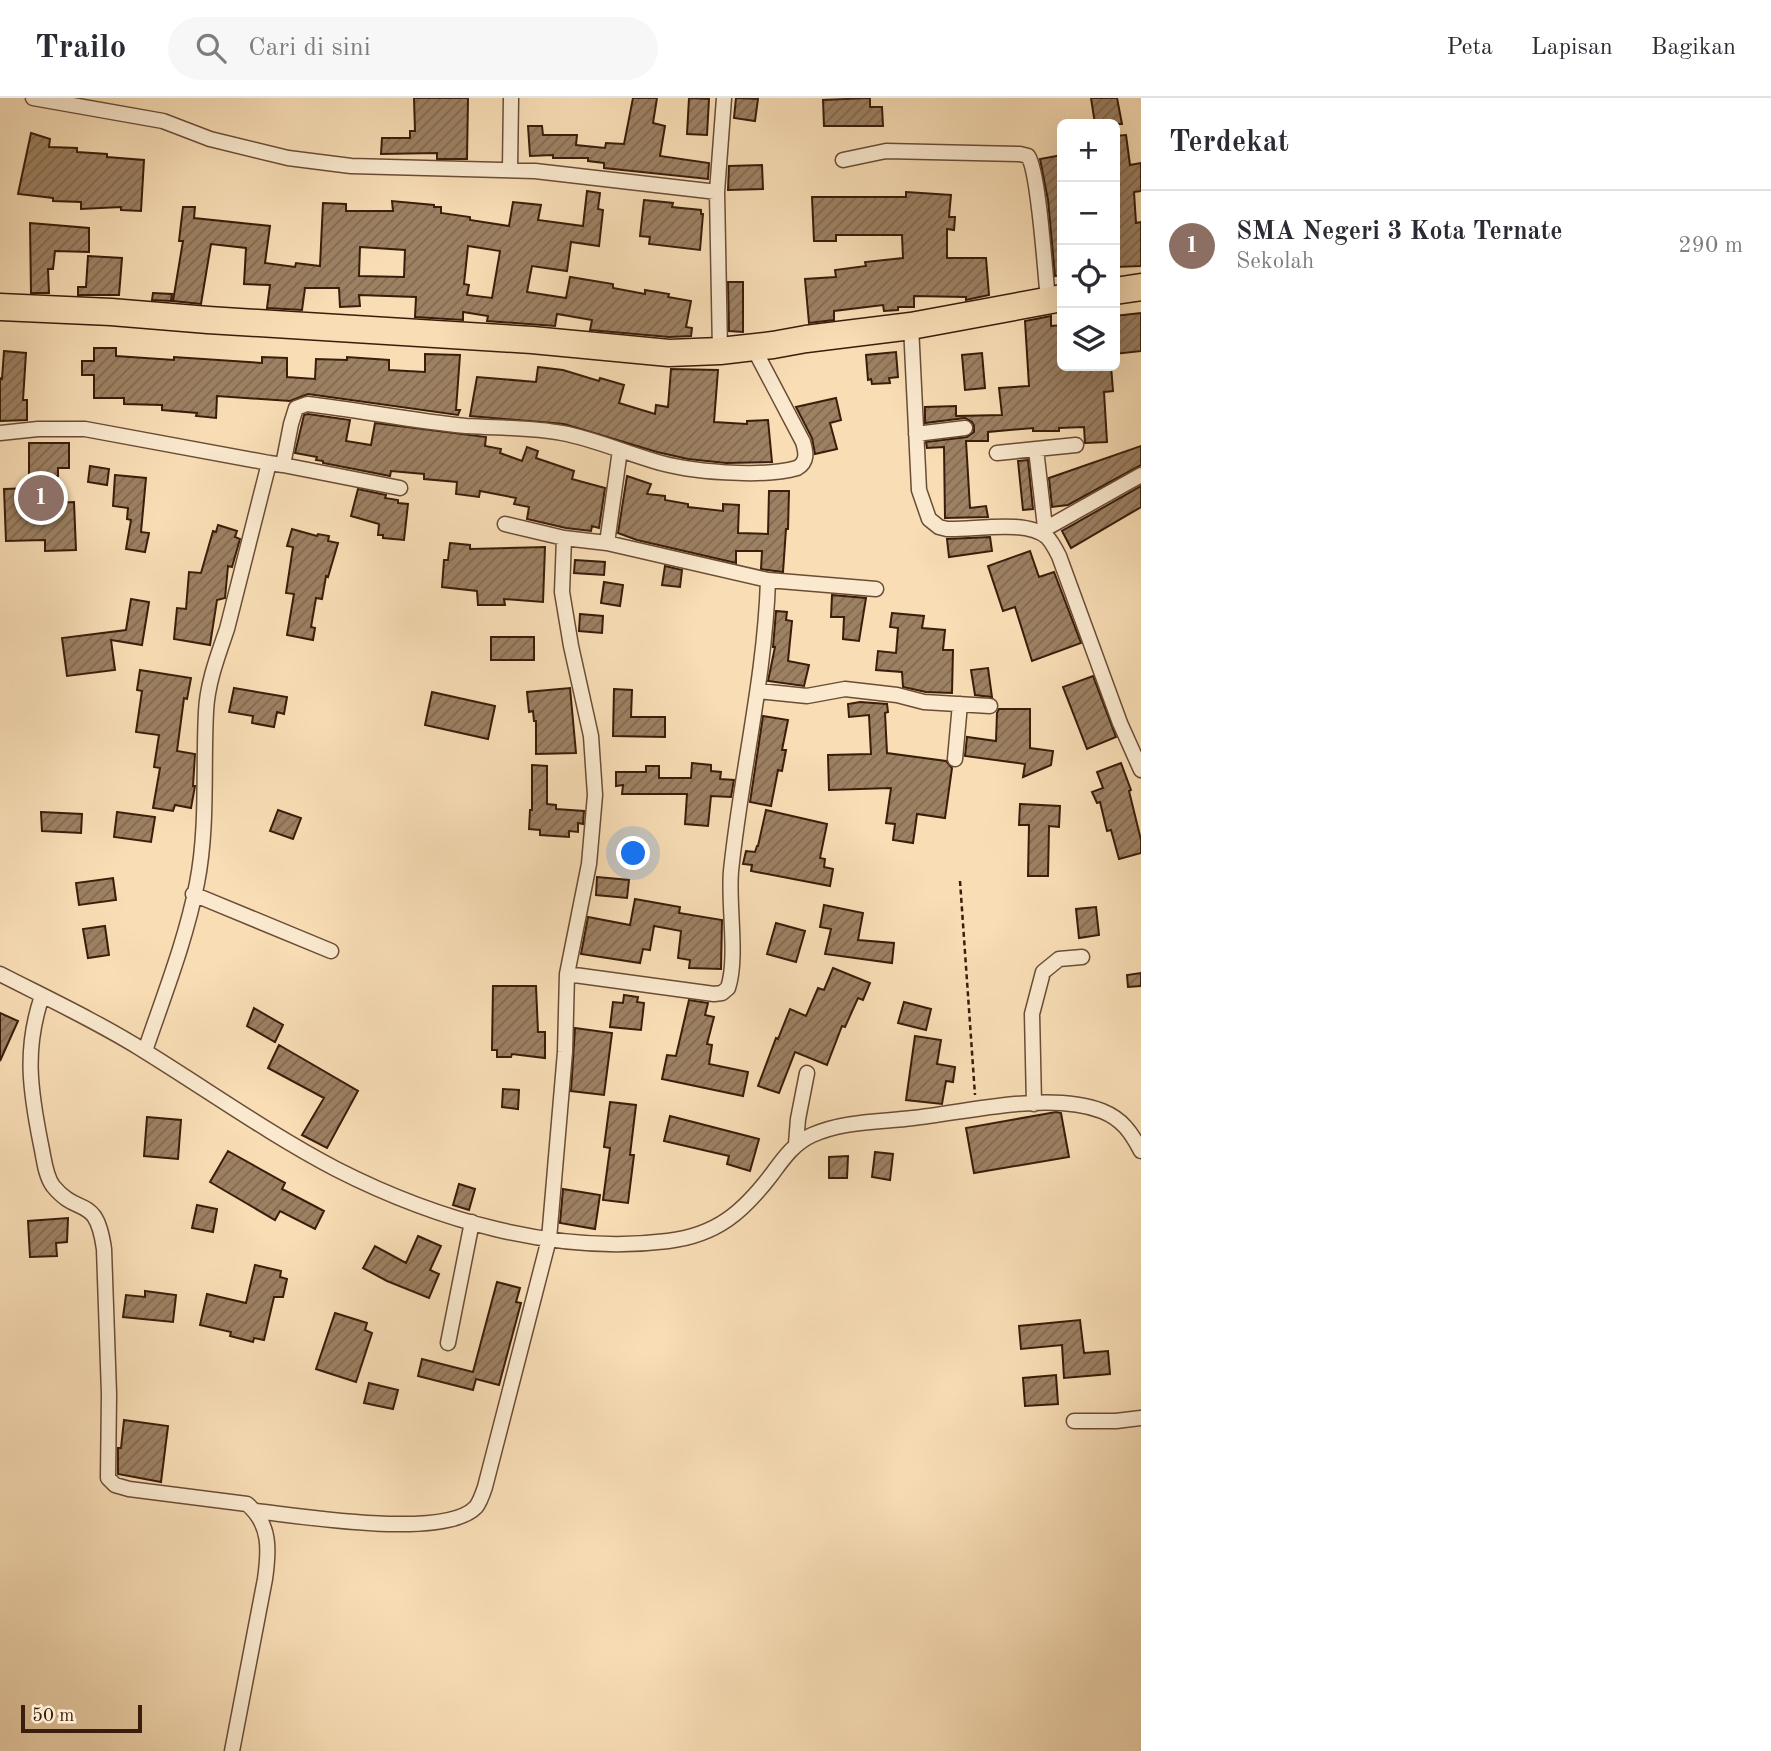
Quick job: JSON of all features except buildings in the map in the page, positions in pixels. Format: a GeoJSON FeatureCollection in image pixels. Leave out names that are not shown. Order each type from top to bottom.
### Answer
{"type":"FeatureCollection","features":[{"type":"Feature","properties":{"kind":"highway"},"geometry":{"type":"LineString","coordinates":[[0,307],[532,340],[669,354],[720,351],[911,326],[1055,298]]}},
{"type":"Feature","properties":{"kind":"street"},"geometry":{"type":"LineString","coordinates":[[33,98],[163,121],[210,139],[288,158],[351,166],[510,169],[717,192]]}},
{"type":"Feature","properties":{"kind":"street"},"geometry":{"type":"LineString","coordinates":[[510,169],[511,98]]}},
{"type":"Feature","properties":{"kind":"street"},"geometry":{"type":"LineString","coordinates":[[720,351],[717,192],[724,98]]}},
{"type":"Feature","properties":{"kind":"street"},"geometry":{"type":"LineString","coordinates":[[843,160],[886,151],[1028,156],[1055,298]]}},
{"type":"Feature","properties":{"kind":"street"},"geometry":{"type":"LineString","coordinates":[[911,326],[919,490],[923,507],[933,523],[939,527],[956,530],[1018,527],[1045,532],[1141,475]]}},
{"type":"Feature","properties":{"kind":"street"},"geometry":{"type":"LineString","coordinates":[[145,1051],[174,969],[197,883],[206,763],[206,709],[276,464],[294,412],[299,405],[464,425],[563,433],[656,462],[702,470],[790,470],[802,466],[806,453],[763,346]]}},
{"type":"Feature","properties":{"kind":"street"},"geometry":{"type":"LineString","coordinates":[[916,434],[965,428]]}},
{"type":"Feature","properties":{"kind":"street"},"geometry":{"type":"LineString","coordinates":[[0,433],[38,429],[85,429],[400,488]]}},
{"type":"Feature","properties":{"kind":"street"},"geometry":{"type":"LineString","coordinates":[[997,453],[1076,445]]}},
{"type":"Feature","properties":{"kind":"street"},"geometry":{"type":"LineString","coordinates":[[1036,449],[1045,532],[1059,556],[1120,723],[1139,762]]}},
{"type":"Feature","properties":{"kind":"street"},"geometry":{"type":"LineString","coordinates":[[607,543],[620,450]]}},
{"type":"Feature","properties":{"kind":"street"},"geometry":{"type":"LineString","coordinates":[[505,524],[564,538],[607,543],[768,580],[876,589]]}},
{"type":"Feature","properties":{"kind":"street"},"geometry":{"type":"LineString","coordinates":[[256,1511],[388,1525],[435,1522],[460,1517],[477,1507],[485,1487],[549,1238],[565,1052],[567,974],[589,864],[595,795],[590,736],[562,592],[564,538]]}},
{"type":"Feature","properties":{"kind":"street"},"geometry":{"type":"LineString","coordinates":[[567,974],[714,994],[722,993],[728,988],[731,875],[758,691],[768,580]]}},
{"type":"Feature","properties":{"kind":"street"},"geometry":{"type":"LineString","coordinates":[[758,691],[807,696],[845,689],[897,695],[924,702],[990,706]]}},
{"type":"Feature","properties":{"kind":"street"},"geometry":{"type":"LineString","coordinates":[[955,759],[960,704]]}},
{"type":"Feature","properties":{"kind":"street"},"geometry":{"type":"LineString","coordinates":[[193,894],[331,951]]}},
{"type":"Feature","properties":{"kind":"street"},"geometry":{"type":"LineString","coordinates":[[1034,1104],[1032,1014],[1043,972],[1059,959],[1082,957]]}},
{"type":"Feature","properties":{"kind":"street"},"geometry":{"type":"LineString","coordinates":[[0,974],[145,1051],[192,1083],[337,1169],[433,1211],[549,1238],[597,1242],[664,1241],[701,1234],[727,1221],[742,1209],[796,1144],[825,1130],[862,1123],[1034,1104],[1080,1105],[1119,1119],[1141,1151]]}},
{"type":"Feature","properties":{"kind":"street"},"geometry":{"type":"LineString","coordinates":[[43,996],[32,1032],[29,1076],[48,1177],[63,1195],[93,1213],[101,1226],[104,1249],[108,1478],[115,1485],[129,1489],[247,1504],[256,1511],[264,1529],[269,1550],[232,1751]]}},
{"type":"Feature","properties":{"kind":"street"},"geometry":{"type":"LineString","coordinates":[[796,1144],[797,1119],[807,1073]]}},
{"type":"Feature","properties":{"kind":"street"},"geometry":{"type":"LineString","coordinates":[[448,1343],[472,1222]]}},
{"type":"Feature","properties":{"kind":"street"},"geometry":{"type":"LineString","coordinates":[[1074,1421],[1141,1418]]}},
{"type":"Feature","properties":{"kind":"path"},"geometry":{"type":"LineString","coordinates":[[960,881],[976,1109]]}},
{"type":"Feature","properties":{"kind":"place","name":"SMA Negeri 3 Kota Ternate"},"geometry":{"type":"Point","coordinates":[41,498]}}]}
